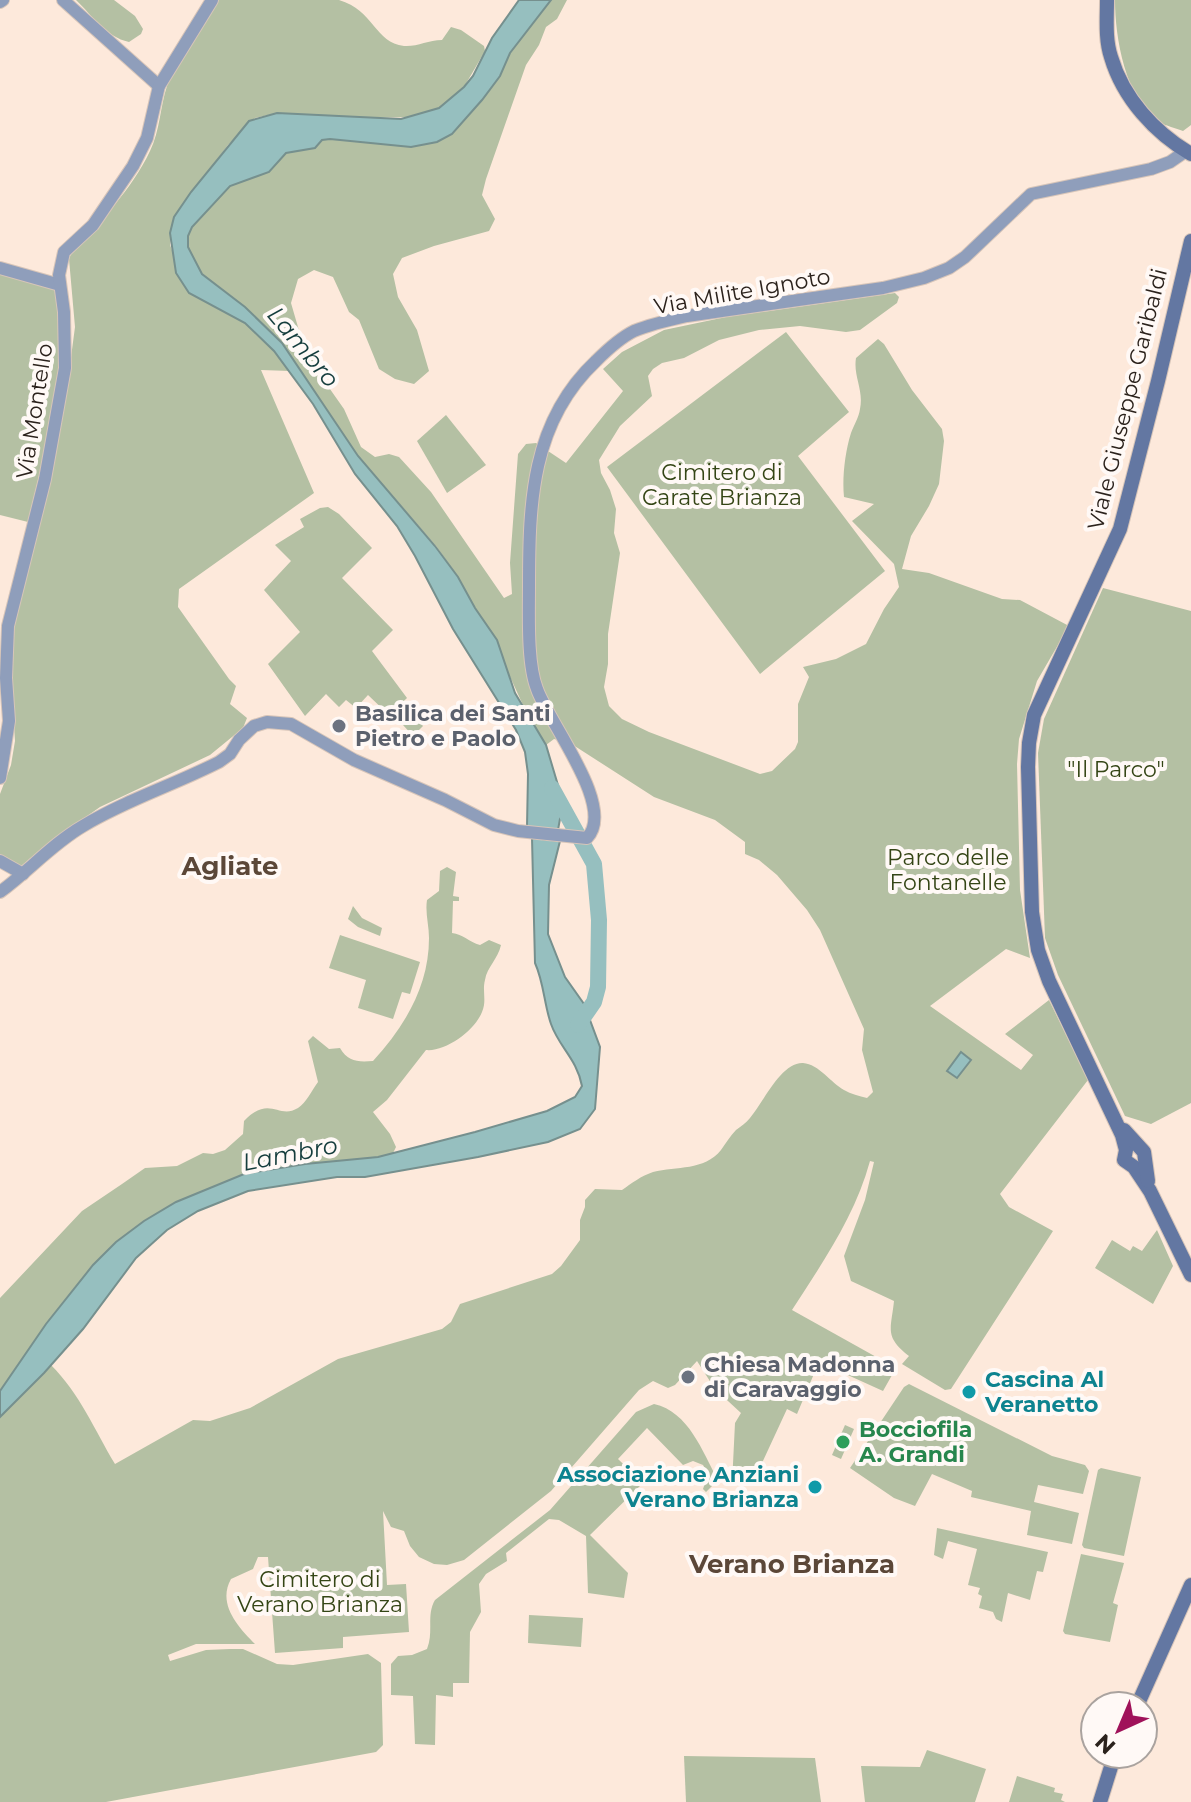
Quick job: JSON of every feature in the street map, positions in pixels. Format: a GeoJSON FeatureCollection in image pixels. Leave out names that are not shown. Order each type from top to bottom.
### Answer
{"type":"FeatureCollection","features":[{"type":"Feature","properties":{"kind":"main road"},"geometry":{"type":"LineString","coordinates":[[1107,0],[1107,36],[1121,82],[1140,111],[1189,152]]}},
{"type":"Feature","properties":{"kind":"main road","name":"Viale Giuseppe Garibaldi"},"geometry":{"type":"LineString","coordinates":[[1191,241],[1120,529],[1034,715],[1029,743],[1032,912],[1038,950],[1049,981],[1131,1148],[1144,1152],[1139,1164],[1191,1275]]}},
{"type":"Feature","properties":{"kind":"main road"},"geometry":{"type":"LineString","coordinates":[[1144,1690],[1191,1585]]}},
{"type":"Feature","properties":{"kind":"main road"},"geometry":{"type":"LineString","coordinates":[[1100,1802],[1110,1770]]}},
{"type":"Feature","properties":{"kind":"street"},"geometry":{"type":"LineString","coordinates":[[63,0],[159,86]]}},
{"type":"Feature","properties":{"kind":"street","name":"Via Montello"},"geometry":{"type":"LineString","coordinates":[[0,778],[9,721],[6,678],[8,626],[45,479],[65,368],[66,342],[59,275],[64,252],[93,225],[140,152],[151,123],[159,86],[212,0]]}},
{"type":"Feature","properties":{"kind":"street","name":"Via Milite Ignoto"},"geometry":{"type":"LineString","coordinates":[[23,874],[43,854],[82,827],[219,762],[230,754],[247,731],[267,722],[291,724],[354,760],[494,825],[526,832],[587,838],[591,833],[593,805],[588,781],[557,731],[537,690],[532,669],[529,610],[534,477],[548,428],[582,374],[626,336],[657,324],[687,316],[883,288],[938,274],[965,257],[1031,194],[1161,166],[1189,152]]}},
{"type":"Feature","properties":{"kind":"street"},"geometry":{"type":"LineString","coordinates":[[0,268],[60,285]]}},
{"type":"Feature","properties":{"kind":"street"},"geometry":{"type":"LineString","coordinates":[[0,861],[23,874],[0,892]]}},
{"type":"Feature","properties":{"kind":"green space"},"geometry":{"type":"Polygon","coordinates":[[[76,0],[114,0],[135,16],[143,29],[141,34],[129,42],[121,39],[106,30],[76,0]]]}},
{"type":"Feature","properties":{"kind":"green space"},"geometry":{"type":"Polygon","coordinates":[[[217,0],[339,0],[360,11],[394,44],[409,46],[442,40],[451,27],[484,46],[485,51],[464,87],[439,108],[414,117],[355,118],[277,113],[255,118],[228,145],[174,217],[170,245],[189,293],[245,323],[290,371],[261,370],[314,493],[179,589],[178,607],[236,686],[230,704],[247,718],[243,728],[210,755],[100,807],[20,867],[0,854],[0,794],[11,765],[15,741],[8,635],[66,395],[75,327],[69,259],[142,166],[156,135],[171,75],[217,0]]]}},
{"type":"Feature","properties":{"kind":"green space"},"geometry":{"type":"Polygon","coordinates":[[[551,0],[567,0],[557,19],[546,27],[526,65],[486,179],[482,195],[495,219],[489,231],[402,258],[393,274],[398,297],[417,330],[429,371],[414,384],[395,379],[379,369],[359,320],[349,312],[333,277],[314,270],[298,279],[291,303],[300,334],[325,382],[344,409],[361,447],[375,457],[389,454],[399,457],[431,492],[504,598],[512,594],[510,563],[518,454],[526,444],[536,443],[566,463],[623,391],[603,369],[622,352],[664,330],[726,317],[895,293],[899,297],[897,303],[860,330],[846,332],[800,326],[759,330],[719,340],[653,369],[648,376],[652,396],[620,426],[599,460],[616,509],[614,533],[620,553],[604,687],[609,706],[622,719],[760,774],[772,771],[795,749],[798,742],[798,704],[809,677],[803,667],[836,659],[866,644],[899,587],[894,564],[852,521],[874,504],[844,497],[846,457],[861,402],[856,358],[878,339],[942,429],[944,441],[939,484],[911,536],[902,569],[929,573],[1002,599],[1020,600],[1069,626],[1037,681],[1019,739],[1020,890],[1030,958],[1006,949],[930,1006],[1021,1070],[1033,1055],[1005,1034],[1049,1000],[1088,1080],[1000,1194],[1009,1207],[1053,1231],[951,1389],[945,1390],[902,1364],[909,1356],[892,1337],[894,1301],[851,1281],[844,1256],[865,1200],[874,1162],[870,1161],[847,1220],[792,1310],[896,1368],[883,1391],[819,1362],[797,1414],[787,1409],[756,1476],[732,1484],[735,1423],[741,1413],[715,1389],[697,1361],[675,1385],[668,1388],[653,1381],[639,1390],[551,1491],[464,1560],[447,1565],[434,1564],[419,1557],[404,1531],[391,1527],[383,1511],[387,1585],[406,1584],[409,1632],[343,1637],[343,1648],[275,1653],[268,1557],[258,1557],[253,1569],[231,1579],[226,1597],[236,1623],[255,1644],[196,1644],[168,1655],[170,1661],[206,1650],[243,1649],[277,1664],[293,1665],[368,1654],[381,1663],[383,1745],[376,1752],[106,1802],[0,1802],[0,1417],[51,1365],[78,1400],[115,1464],[193,1420],[210,1421],[250,1408],[338,1359],[442,1329],[451,1322],[460,1304],[552,1274],[580,1240],[580,1220],[585,1200],[595,1189],[622,1190],[653,1172],[698,1165],[714,1157],[750,1118],[773,1084],[795,1064],[809,1064],[852,1094],[867,1098],[873,1092],[862,1050],[864,1029],[820,930],[807,910],[777,875],[759,860],[745,854],[745,842],[715,820],[654,797],[570,743],[554,739],[546,745],[528,716],[458,577],[436,546],[358,456],[282,343],[245,307],[202,274],[188,247],[192,227],[230,186],[269,172],[285,153],[315,148],[322,140],[330,139],[411,147],[437,142],[452,134],[500,76],[510,53],[551,0]]]}},
{"type":"Feature","properties":{"kind":"green space"},"geometry":{"type":"Polygon","coordinates":[[[1115,0],[1191,0],[1191,125],[1183,131],[1159,122],[1147,112],[1130,83],[1120,49],[1115,0]]]}},
{"type":"Feature","properties":{"kind":"green space"},"geometry":{"type":"Polygon","coordinates":[[[0,271],[57,289],[60,372],[28,522],[0,515],[0,271]]]}},
{"type":"Feature","properties":{"kind":"green space","name":"Cimitero di Carate Brianza"},"geometry":{"type":"Polygon","coordinates":[[[786,332],[849,412],[798,456],[885,571],[760,674],[607,467],[786,332]]]}},
{"type":"Feature","properties":{"kind":"green space"},"geometry":{"type":"Polygon","coordinates":[[[446,415],[486,465],[447,493],[417,441],[446,415]]]}},
{"type":"Feature","properties":{"kind":"green space"},"geometry":{"type":"Polygon","coordinates":[[[328,507],[372,548],[342,578],[393,630],[372,651],[407,698],[389,715],[368,695],[356,708],[346,700],[339,707],[326,694],[305,716],[268,664],[300,632],[264,590],[291,561],[275,545],[304,527],[300,519],[328,507]]]}},
{"type":"Feature","properties":{"kind":"green space","name":"\"Il Parco\""},"geometry":{"type":"Polygon","coordinates":[[[1103,588],[1191,611],[1191,1103],[1151,1124],[1125,1116],[1058,975],[1045,938],[1038,753],[1044,719],[1103,588]]]}},
{"type":"Feature","properties":{"kind":"green space"},"geometry":{"type":"Polygon","coordinates":[[[403,705],[423,726],[413,736],[393,714],[403,705]]]}},
{"type":"Feature","properties":{"kind":"green space"},"geometry":{"type":"Polygon","coordinates":[[[447,867],[456,872],[453,896],[459,897],[459,901],[453,901],[452,933],[480,945],[489,940],[501,945],[486,975],[483,1008],[473,1026],[451,1044],[426,1050],[387,1100],[373,1112],[390,1134],[396,1147],[393,1153],[244,1174],[176,1202],[144,1221],[93,1265],[46,1324],[0,1391],[0,1298],[82,1211],[145,1168],[177,1166],[203,1153],[225,1150],[243,1134],[244,1121],[261,1109],[291,1111],[298,1108],[318,1082],[308,1041],[313,1036],[329,1049],[340,1048],[350,1059],[358,1061],[373,1061],[385,1048],[405,1019],[420,989],[428,956],[427,900],[439,891],[440,871],[447,867]]]}},
{"type":"Feature","properties":{"kind":"green space"},"geometry":{"type":"Polygon","coordinates":[[[353,906],[362,918],[382,928],[380,936],[348,919],[353,906]]]}},
{"type":"Feature","properties":{"kind":"green space"},"geometry":{"type":"Polygon","coordinates":[[[340,935],[420,962],[410,994],[402,992],[393,1019],[358,1008],[366,980],[329,968],[340,935]]]}},
{"type":"Feature","properties":{"kind":"green space"},"geometry":{"type":"Polygon","coordinates":[[[1157,1230],[1173,1266],[1153,1304],[1095,1268],[1112,1240],[1130,1251],[1133,1246],[1142,1251],[1157,1230]]]}},
{"type":"Feature","properties":{"kind":"green space"},"geometry":{"type":"Polygon","coordinates":[[[909,1384],[1052,1456],[1085,1465],[1089,1471],[1083,1494],[1038,1485],[1034,1502],[1079,1513],[1072,1544],[1027,1535],[1031,1511],[971,1497],[972,1491],[932,1474],[915,1506],[894,1498],[850,1468],[909,1384]]]}},
{"type":"Feature","properties":{"kind":"green space"},"geometry":{"type":"Polygon","coordinates":[[[654,1404],[677,1415],[685,1424],[718,1480],[706,1492],[703,1489],[708,1474],[703,1465],[693,1461],[683,1465],[647,1428],[618,1459],[643,1483],[590,1535],[628,1573],[624,1598],[588,1593],[586,1536],[559,1520],[549,1519],[506,1553],[507,1561],[486,1574],[479,1584],[481,1612],[470,1632],[469,1683],[453,1683],[453,1697],[436,1695],[435,1745],[415,1744],[413,1696],[391,1695],[391,1664],[398,1656],[427,1649],[435,1600],[550,1510],[636,1412],[654,1404]]]}},
{"type":"Feature","properties":{"kind":"green space","name":"Bocciofila A. Grandi"},"geometry":{"type":"Polygon","coordinates":[[[845,1425],[854,1429],[841,1459],[832,1455],[845,1425]]]}},
{"type":"Feature","properties":{"kind":"green space"},"geometry":{"type":"Polygon","coordinates":[[[1101,1468],[1141,1477],[1124,1556],[1082,1545],[1098,1470],[1101,1468]]]}},
{"type":"Feature","properties":{"kind":"green space"},"geometry":{"type":"Polygon","coordinates":[[[937,1528],[1048,1552],[1043,1572],[1037,1571],[1030,1600],[1008,1593],[1002,1622],[996,1619],[993,1612],[979,1608],[980,1588],[968,1585],[977,1549],[948,1541],[943,1559],[934,1555],[937,1528]]]}},
{"type":"Feature","properties":{"kind":"green space"},"geometry":{"type":"Polygon","coordinates":[[[1081,1554],[1124,1563],[1113,1603],[1118,1605],[1110,1642],[1065,1634],[1063,1631],[1081,1554]]]}},
{"type":"Feature","properties":{"kind":"green space"},"geometry":{"type":"Polygon","coordinates":[[[529,1615],[583,1618],[581,1647],[528,1643],[529,1615]]]}},
{"type":"Feature","properties":{"kind":"green space"},"geometry":{"type":"Polygon","coordinates":[[[927,1750],[986,1769],[975,1802],[865,1802],[861,1766],[920,1767],[927,1750]]]}},
{"type":"Feature","properties":{"kind":"green space"},"geometry":{"type":"Polygon","coordinates":[[[684,1756],[815,1758],[821,1802],[686,1802],[684,1756]]]}},
{"type":"Feature","properties":{"kind":"green space"},"geometry":{"type":"Polygon","coordinates":[[[1017,1776],[1055,1788],[1054,1792],[1063,1794],[1061,1800],[1065,1802],[1009,1802],[1017,1776]]]}},
{"type":"Feature","properties":{"kind":"water"},"geometry":{"type":"Polygon","coordinates":[[[519,0],[551,0],[510,53],[500,76],[452,134],[437,142],[411,147],[330,139],[322,140],[315,148],[286,153],[269,172],[230,186],[192,227],[188,247],[202,274],[245,307],[282,343],[358,456],[458,577],[497,640],[515,693],[546,745],[563,802],[558,830],[527,827],[528,774],[525,752],[516,730],[453,629],[397,526],[355,474],[313,404],[274,351],[245,323],[189,293],[176,273],[170,233],[174,217],[191,192],[249,121],[277,113],[401,119],[439,108],[473,76],[492,38],[519,0]]]}},
{"type":"Feature","properties":{"kind":"water"},"geometry":{"type":"Polygon","coordinates":[[[532,838],[560,841],[549,885],[548,934],[565,977],[584,1004],[600,1047],[595,1109],[580,1129],[548,1142],[478,1157],[365,1177],[337,1177],[248,1191],[198,1211],[167,1230],[136,1258],[83,1329],[0,1417],[0,1391],[46,1324],[93,1265],[116,1242],[176,1202],[244,1174],[378,1157],[547,1111],[575,1097],[582,1086],[580,1077],[551,1024],[535,963],[532,838]]]}},
{"type":"Feature","properties":{"kind":"water"},"geometry":{"type":"Polygon","coordinates":[[[961,1052],[971,1060],[957,1078],[947,1071],[961,1052]]]}},
{"type":"Feature","properties":{"kind":"waterway","name":"Lambro"},"geometry":{"type":"LineString","coordinates":[[552,788],[594,864],[599,920],[598,987],[594,1002],[578,1025]]}},
{"type":"Feature","properties":{"kind":"place","name":"Basilica dei Santi Pietro e Paolo"},"geometry":{"type":"Point","coordinates":[339,726]}},
{"type":"Feature","properties":{"kind":"place","name":"Chiesa Madonna di Caravaggio"},"geometry":{"type":"Point","coordinates":[688,1377]}},
{"type":"Feature","properties":{"kind":"place","name":"Cascina Al Veranetto"},"geometry":{"type":"Point","coordinates":[969,1392]}},
{"type":"Feature","properties":{"kind":"place","name":"Bocciofila A. Grandi"},"geometry":{"type":"Point","coordinates":[843,1442]}},
{"type":"Feature","properties":{"kind":"place","name":"Associazione Anziani Verano Brianza"},"geometry":{"type":"Point","coordinates":[815,1487]}},
{"type":"Feature","properties":{"kind":"district","name":"Agliate"},"geometry":{"type":"Point","coordinates":[230,866]}},
{"type":"Feature","properties":{"kind":"district","name":"Verano Brianza"},"geometry":{"type":"Point","coordinates":[792,1564]}},
{"type":"Feature","properties":{"kind":"park label","name":"Parco delle Fontanelle"},"geometry":{"type":"Point","coordinates":[948,870]}},
{"type":"Feature","properties":{"kind":"park label","name":"Cimitero di Verano Brianza"},"geometry":{"type":"Point","coordinates":[320,1592]}}]}
